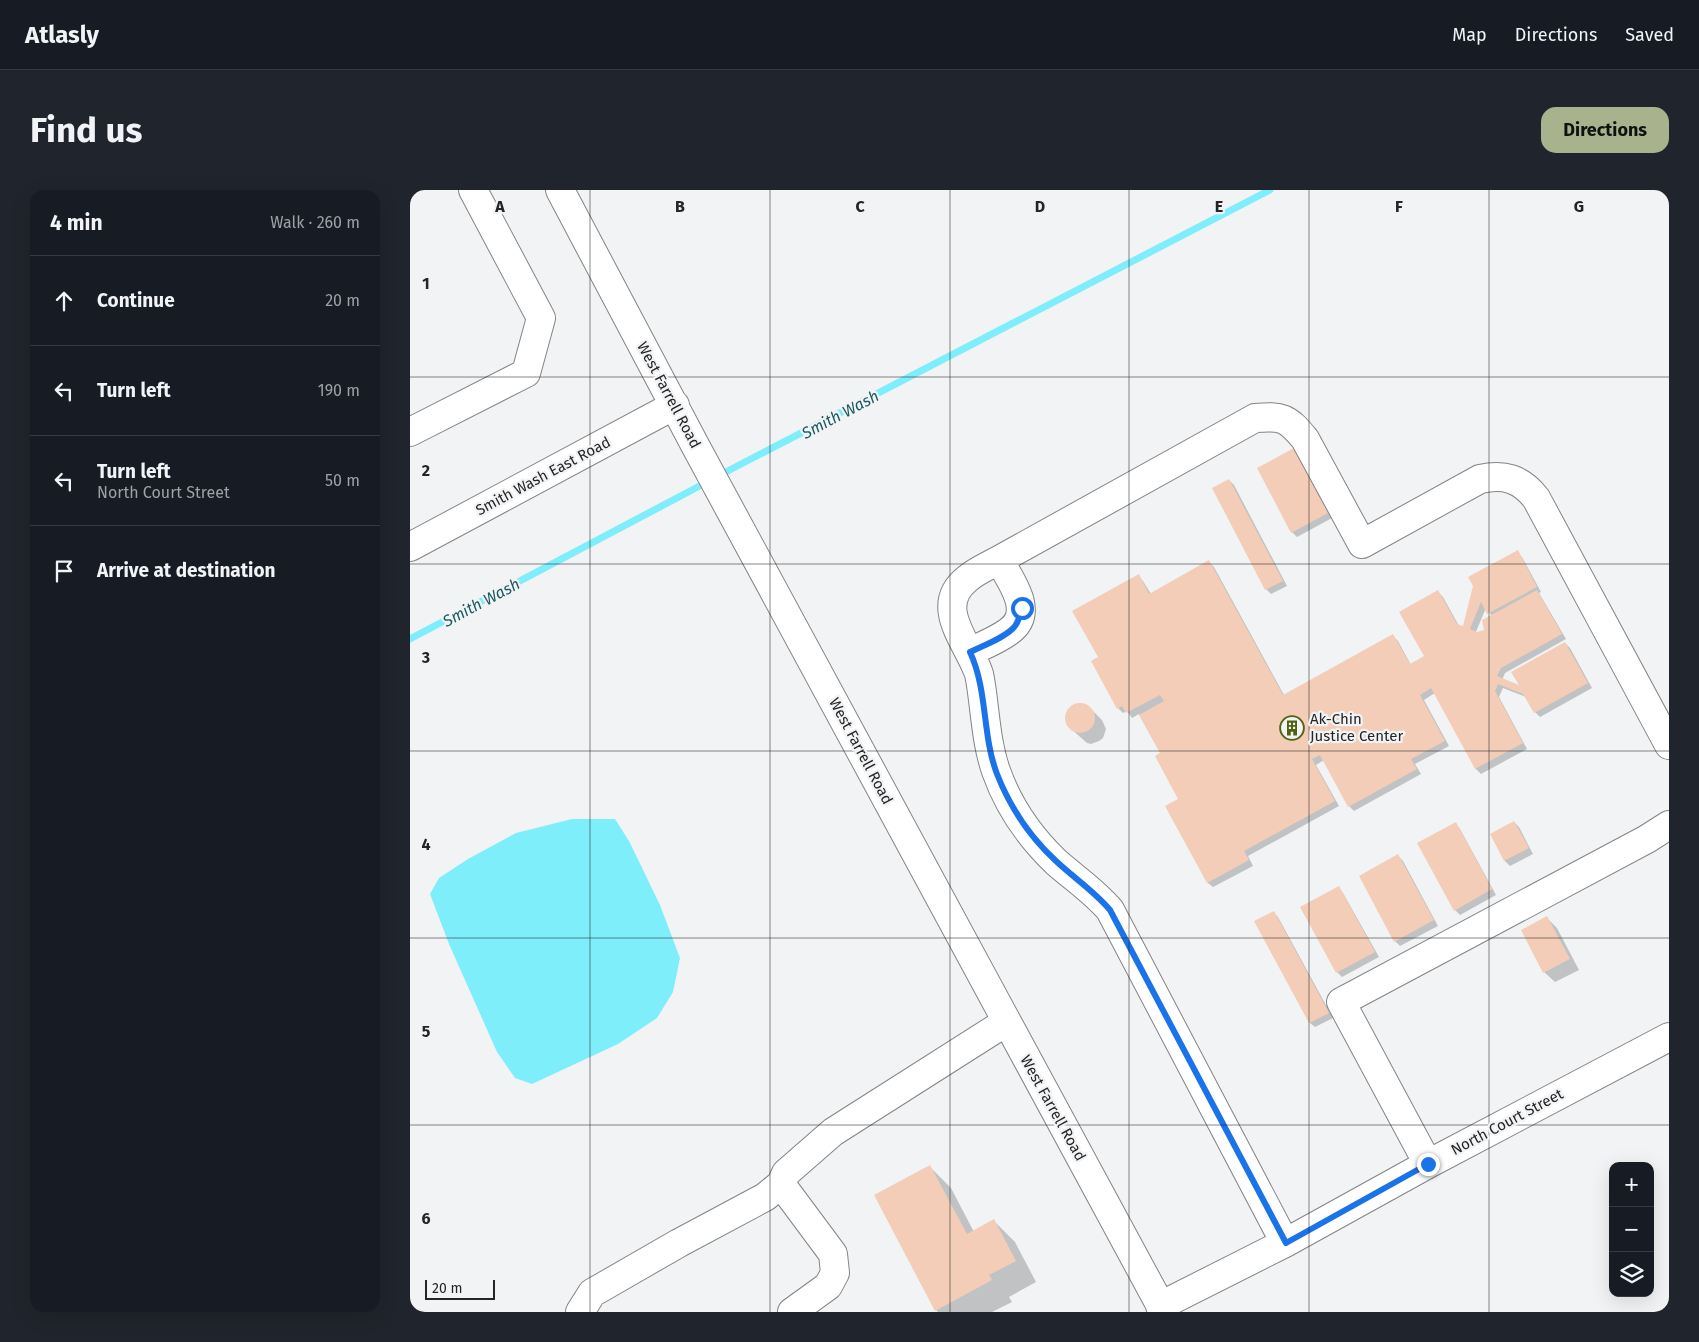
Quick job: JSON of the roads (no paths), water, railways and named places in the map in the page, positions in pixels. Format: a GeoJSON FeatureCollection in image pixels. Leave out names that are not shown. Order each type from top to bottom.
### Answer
{"type":"FeatureCollection","features":[{"type":"Feature","properties":{"kind":"street"},"geometry":{"type":"LineString","coordinates":[[410,432],[526,373],[541,318],[473,190]]}},
{"type":"Feature","properties":{"kind":"street","name":"West Farrell Road"},"geometry":{"type":"LineString","coordinates":[[560,190],[696,447],[1162,1309]]}},
{"type":"Feature","properties":{"kind":"street","name":"Smith Wash East Road"},"geometry":{"type":"LineString","coordinates":[[410,547],[675,405]]}},
{"type":"Feature","properties":{"kind":"street"},"geometry":{"type":"LineString","coordinates":[[1286,1243],[1110,910],[1098,896],[1038,844],[1015,810],[997,773],[990,750],[980,677],[952,615],[952,602],[956,591],[967,579],[999,560],[1255,418],[1277,417],[1294,426],[1305,439],[1362,544],[1480,479],[1494,476],[1510,479],[1528,489],[1536,498],[1669,745]]}},
{"type":"Feature","properties":{"kind":"street"},"geometry":{"type":"LineString","coordinates":[[970,652],[1007,633],[1014,627],[1019,618],[1022,608],[1018,593],[999,560]]}},
{"type":"Feature","properties":{"kind":"street"},"geometry":{"type":"LineString","coordinates":[[1428,1164],[1341,1002],[1647,840],[1669,825]]}},
{"type":"Feature","properties":{"kind":"street"},"geometry":{"type":"LineString","coordinates":[[580,1312],[592,1293],[679,1243],[765,1197],[781,1184],[786,1173],[833,1132],[1006,1022]]}},
{"type":"Feature","properties":{"kind":"street","name":"North Court Street"},"geometry":{"type":"LineString","coordinates":[[1162,1309],[1428,1164],[1669,1038]]}},
{"type":"Feature","properties":{"kind":"street"},"geometry":{"type":"LineString","coordinates":[[781,1184],[832,1254],[835,1273],[828,1286],[792,1312]]}},
{"type":"Feature","properties":{"kind":"water"},"geometry":{"type":"Polygon","coordinates":[[[572,819],[615,819],[629,841],[660,905],[680,958],[673,992],[657,1018],[618,1044],[532,1084],[515,1078],[497,1052],[449,944],[430,894],[439,878],[468,859],[516,833],[572,819]]]}},
{"type":"Feature","properties":{"kind":"waterway","name":"Smith Wash"},"geometry":{"type":"LineString","coordinates":[[718,476],[1270,190]]}},
{"type":"Feature","properties":{"kind":"waterway","name":"Smith Wash"},"geometry":{"type":"LineString","coordinates":[[410,639],[709,481]]}},
{"type":"Feature","properties":{"kind":"place","name":"Ak-Chin Justice Center"},"geometry":{"type":"Point","coordinates":[1292,728]}}]}
